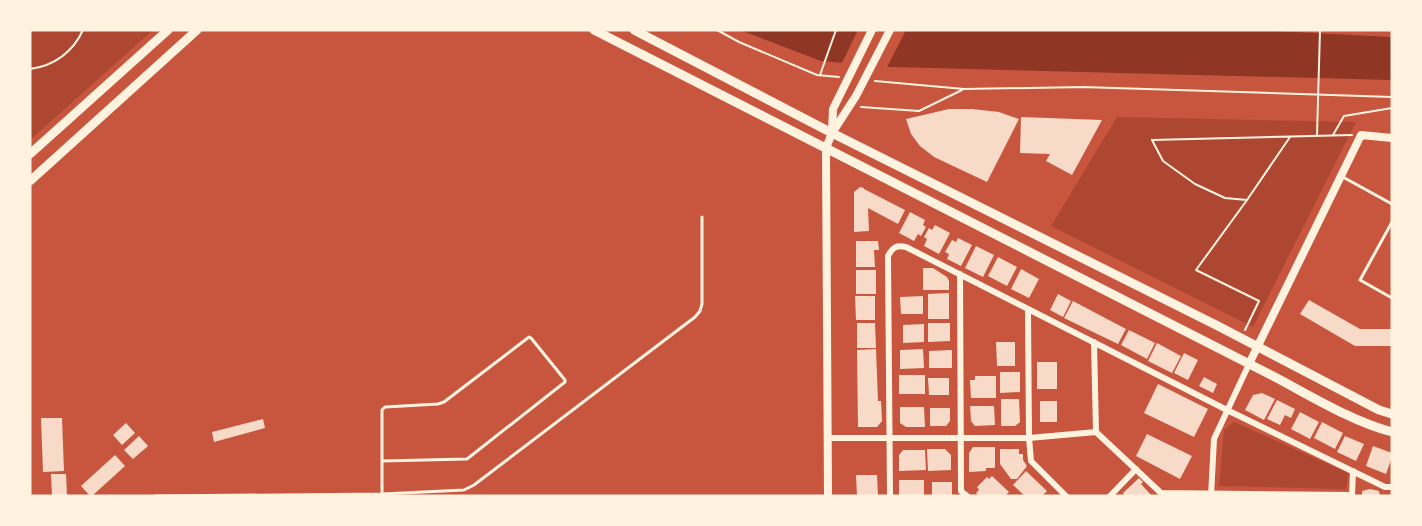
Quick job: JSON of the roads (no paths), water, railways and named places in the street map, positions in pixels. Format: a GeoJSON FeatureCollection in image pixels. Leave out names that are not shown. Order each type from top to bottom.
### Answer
{"type":"FeatureCollection","features":[{"type":"Feature","properties":{"kind":"main road"},"geometry":{"type":"LineString","coordinates":[[30,154],[168,30]]}},
{"type":"Feature","properties":{"kind":"main road"},"geometry":{"type":"LineString","coordinates":[[30,181],[197,30]]}},
{"type":"Feature","properties":{"kind":"main road"},"geometry":{"type":"LineString","coordinates":[[594,30],[1336,409],[1392,432]]}},
{"type":"Feature","properties":{"kind":"main road"},"geometry":{"type":"LineString","coordinates":[[634,30],[832,133],[1241,338],[1379,410],[1392,414]]}},
{"type":"Feature","properties":{"kind":"street"},"geometry":{"type":"LineString","coordinates":[[832,133],[833,109],[872,30]]}},
{"type":"Feature","properties":{"kind":"street"},"geometry":{"type":"LineString","coordinates":[[828,496],[826,148],[832,133],[856,96],[890,30]]}},
{"type":"Feature","properties":{"kind":"street"},"geometry":{"type":"LineString","coordinates":[[1211,495],[1214,439],[1340,176],[1361,135],[1392,138]]}},
{"type":"Feature","properties":{"kind":"street"},"geometry":{"type":"LineString","coordinates":[[890,496],[888,256],[892,248],[898,245],[960,274],[1227,410],[1385,487],[1392,487]]}},
{"type":"Feature","properties":{"kind":"street"},"geometry":{"type":"LineString","coordinates":[[960,274],[961,490],[967,496]]}},
{"type":"Feature","properties":{"kind":"street"},"geometry":{"type":"LineString","coordinates":[[1028,309],[1031,461],[1066,496]]}},
{"type":"Feature","properties":{"kind":"street"},"geometry":{"type":"LineString","coordinates":[[1094,342],[1096,432],[1161,493],[1352,495],[1353,471]]}},
{"type":"Feature","properties":{"kind":"street"},"geometry":{"type":"LineString","coordinates":[[828,438],[1029,438],[1096,432]]}},
{"type":"Feature","properties":{"kind":"street"},"geometry":{"type":"LineString","coordinates":[[1110,496],[1136,470]]}},
{"type":"Feature","properties":{"kind":"lane"},"geometry":{"type":"LineString","coordinates":[[1340,176],[1392,204]]}},
{"type":"Feature","properties":{"kind":"lane"},"geometry":{"type":"LineString","coordinates":[[155,496],[382,494],[464,490],[474,485],[695,317],[702,304],[702,217]]}},
{"type":"Feature","properties":{"kind":"lane"},"geometry":{"type":"LineString","coordinates":[[1392,222],[1360,280],[1392,298]]}},
{"type":"Feature","properties":{"kind":"lane"},"geometry":{"type":"LineString","coordinates":[[382,461],[467,459],[565,380],[531,338],[526,338],[444,402],[385,406],[382,410],[382,461],[382,494]]}}]}
